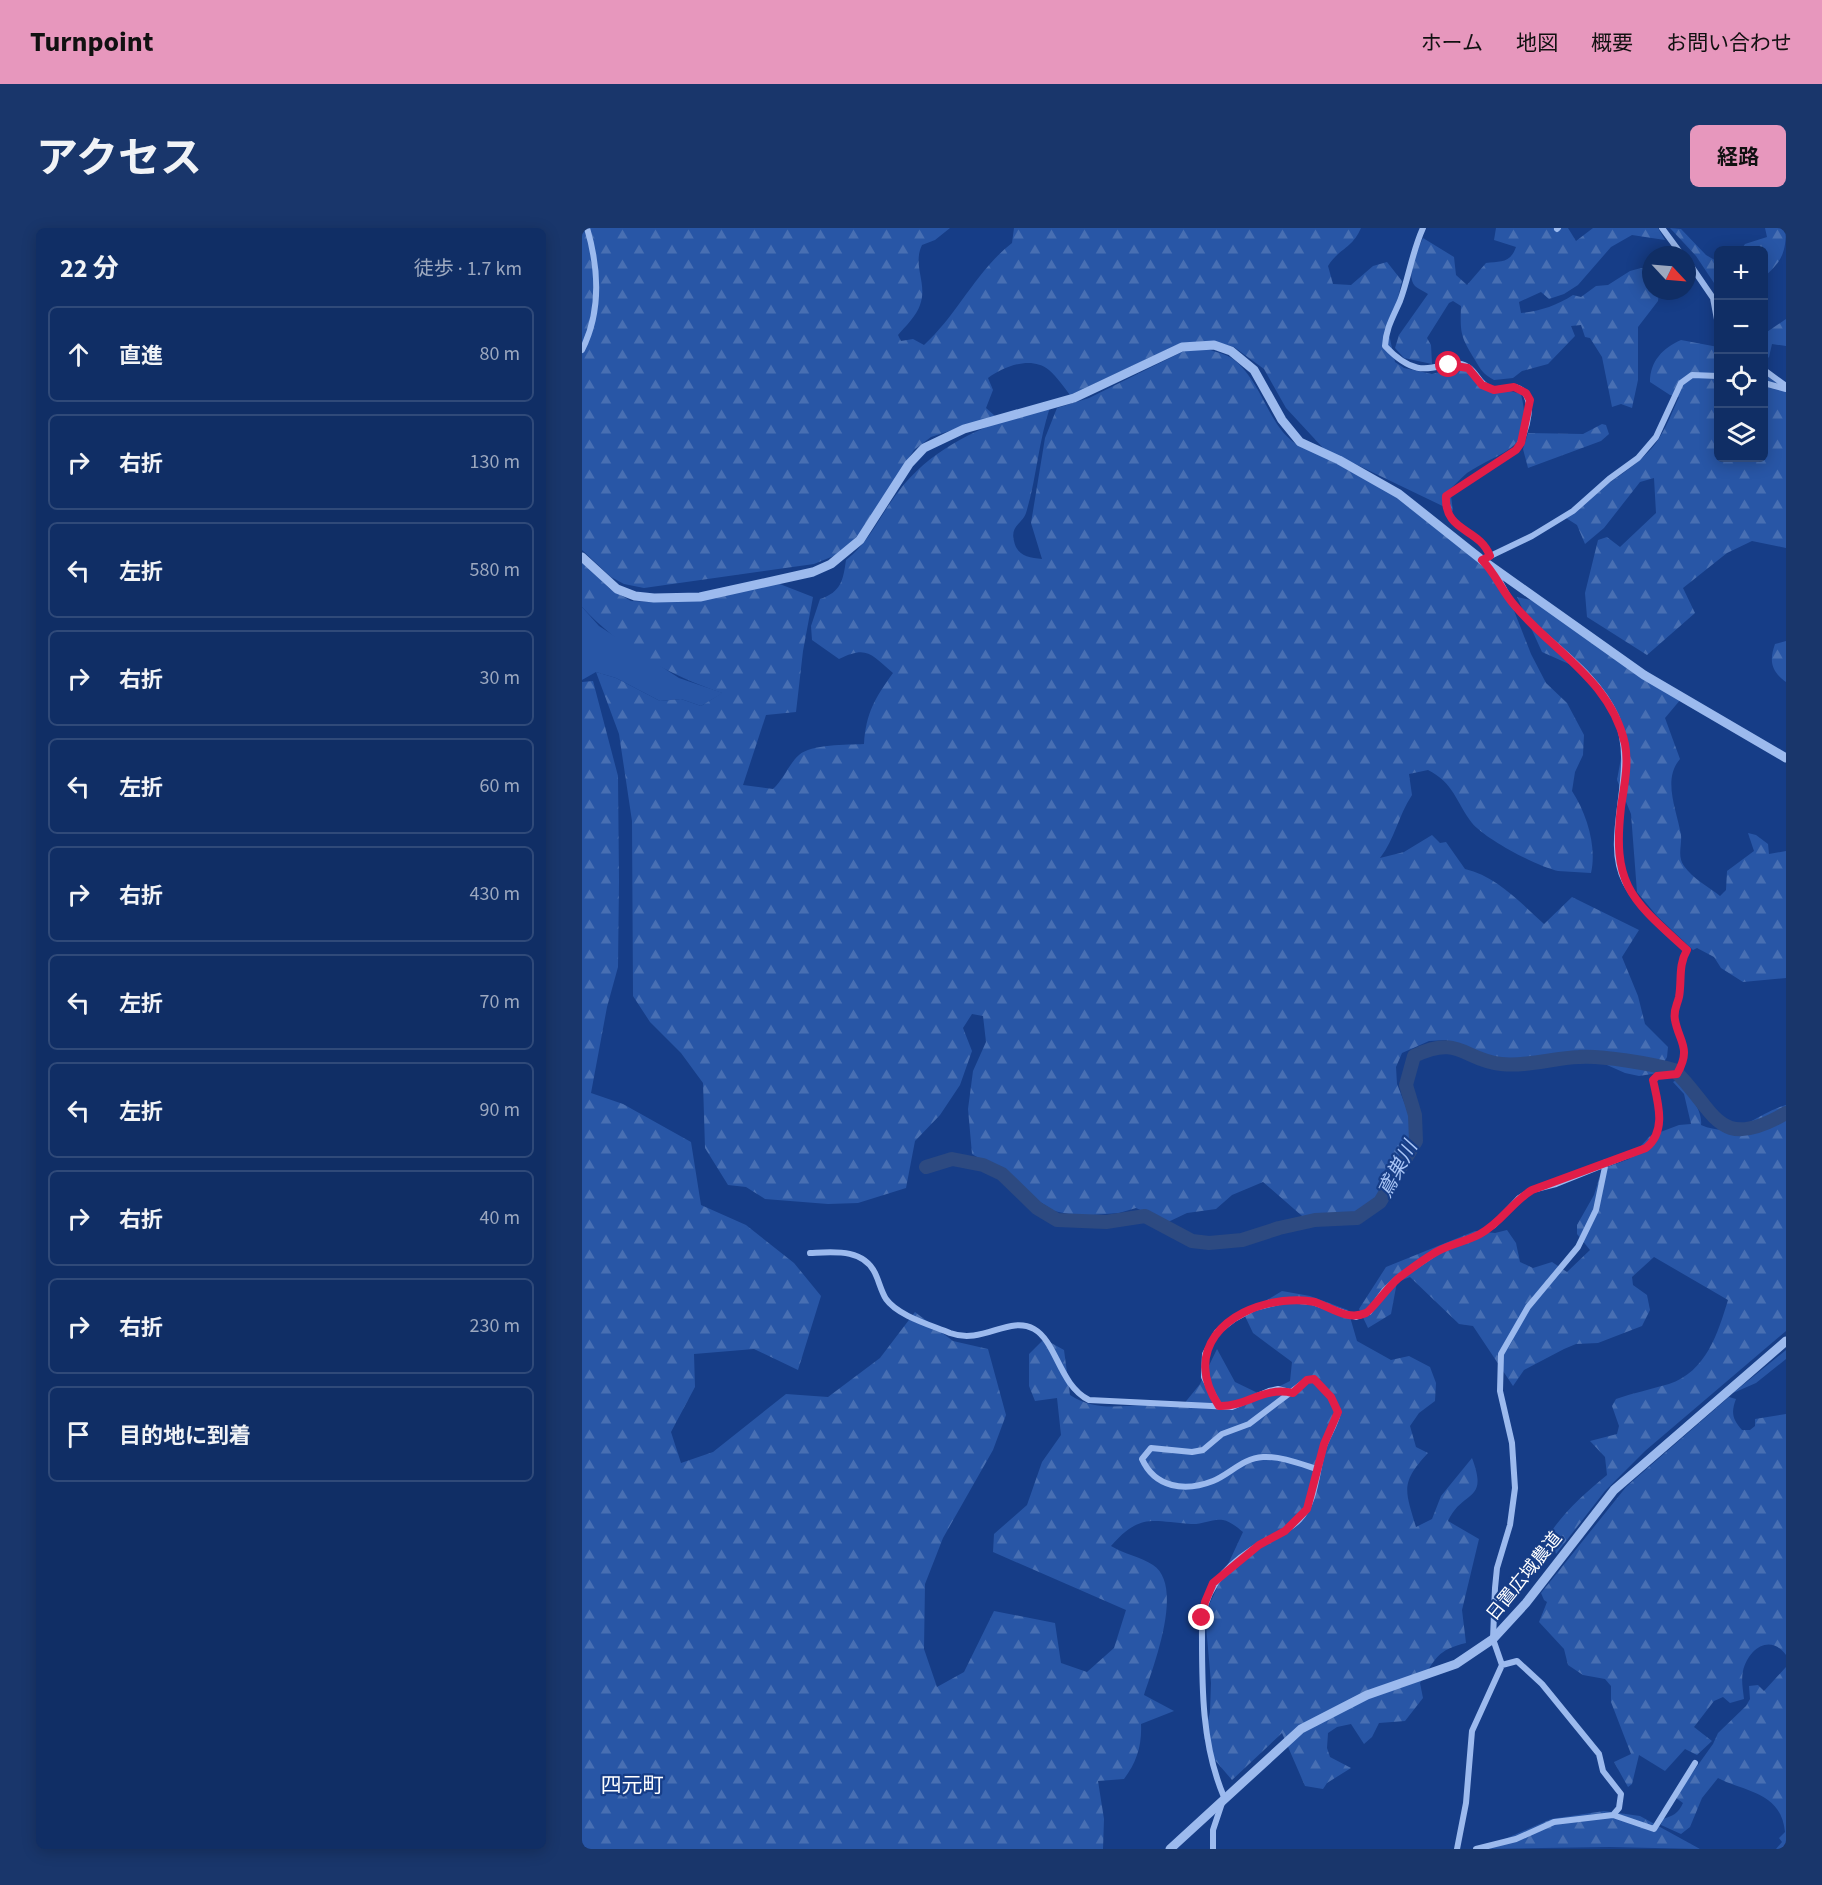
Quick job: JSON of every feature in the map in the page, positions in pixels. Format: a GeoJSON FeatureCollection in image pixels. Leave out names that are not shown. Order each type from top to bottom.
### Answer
{"type":"FeatureCollection","features":[{"type":"Feature","properties":{"kind":"street"},"geometry":{"type":"LineString","coordinates":[[582,350],[593,327],[596,280],[593,248],[588,228]]}},
{"type":"Feature","properties":{"kind":"street"},"geometry":{"type":"LineString","coordinates":[[1219,1406],[1204,1377],[1205,1354],[1217,1332],[1234,1319],[1254,1308],[1287,1300],[1312,1302],[1356,1317],[1369,1312],[1384,1291],[1398,1278],[1438,1251],[1480,1234],[1494,1225],[1519,1198],[1532,1190],[1556,1184],[1606,1162],[1646,1148],[1653,1143],[1658,1132],[1659,1112],[1653,1080],[1657,1076],[1677,1074],[1682,1066],[1684,1042],[1675,1021],[1674,1009],[1679,996],[1679,975],[1687,950],[1635,899],[1619,864],[1618,832],[1626,760],[1625,744],[1616,716],[1594,683],[1517,609],[1505,594],[1486,558],[1486,546],[1469,531],[1458,527],[1445,510],[1446,496],[1516,450],[1521,443],[1530,400],[1526,393],[1514,387],[1494,390],[1482,385],[1468,368],[1457,365],[1431,370],[1411,367],[1399,361],[1385,346],[1386,329],[1400,301],[1413,250],[1423,228]]}},
{"type":"Feature","properties":{"kind":"street"},"geometry":{"type":"LineString","coordinates":[[1662,228],[1675,246]]}},
{"type":"Feature","properties":{"kind":"street"},"geometry":{"type":"LineString","coordinates":[[1696,273],[1714,302]]}},
{"type":"Feature","properties":{"kind":"street"},"geometry":{"type":"LineString","coordinates":[[582,557],[617,589],[635,596],[654,598],[700,597],[813,572],[831,564],[860,540],[909,465],[924,448],[964,429],[1074,398],[1182,347],[1214,345],[1231,351],[1254,370],[1282,420],[1300,442],[1339,460],[1399,494],[1644,675],[1786,758]]}},
{"type":"Feature","properties":{"kind":"street"},"geometry":{"type":"LineString","coordinates":[[1768,373],[1786,387]]}},
{"type":"Feature","properties":{"kind":"street"},"geometry":{"type":"LineString","coordinates":[[1486,558],[1532,536],[1573,511],[1609,479],[1638,458],[1656,437],[1681,383],[1692,375],[1714,376]]}},
{"type":"Feature","properties":{"kind":"street"},"geometry":{"type":"LineString","coordinates":[[1768,384],[1786,387]]}},
{"type":"Feature","properties":{"kind":"street"},"geometry":{"type":"LineString","coordinates":[[1457,1849],[1466,1803],[1472,1731],[1502,1665],[1493,1639],[1497,1568],[1510,1526],[1515,1488],[1512,1443],[1500,1392],[1502,1354],[1528,1307],[1578,1247],[1596,1210],[1606,1162]]}},
{"type":"Feature","properties":{"kind":"street"},"geometry":{"type":"LineString","coordinates":[[810,1253],[848,1252],[866,1261],[874,1271],[886,1299],[896,1308],[954,1334],[973,1337],[1019,1324],[1036,1330],[1068,1381],[1080,1395],[1089,1400],[1232,1407],[1278,1389],[1293,1393]]}},
{"type":"Feature","properties":{"kind":"street","name":"日置広域農道"},"geometry":{"type":"LineString","coordinates":[[1170,1849],[1290,1737],[1321,1717],[1367,1695],[1455,1664],[1493,1639],[1526,1603],[1614,1490],[1786,1341]]}},
{"type":"Feature","properties":{"kind":"street"},"geometry":{"type":"LineString","coordinates":[[1213,1849],[1213,1830],[1224,1797],[1215,1775],[1214,1761],[1204,1723],[1202,1618],[1205,1602],[1213,1583],[1226,1570],[1299,1520],[1313,1494],[1317,1469],[1338,1412],[1331,1397],[1314,1379],[1307,1380],[1293,1393],[1249,1424],[1222,1434],[1203,1450],[1192,1452],[1151,1448],[1142,1459],[1146,1467],[1161,1482],[1179,1487],[1191,1487],[1214,1481],[1245,1461],[1262,1457],[1280,1458],[1317,1469]]}},
{"type":"Feature","properties":{"kind":"street"},"geometry":{"type":"LineString","coordinates":[[1502,1665],[1517,1661],[1534,1677],[1599,1754],[1603,1771],[1621,1794],[1619,1808],[1613,1815]]}},
{"type":"Feature","properties":{"kind":"street"},"geometry":{"type":"LineString","coordinates":[[1476,1849],[1516,1839],[1554,1822],[1613,1815],[1654,1829],[1695,1763]]}},
{"type":"Feature","properties":{"kind":"green space"},"geometry":{"type":"Polygon","coordinates":[[[582,228],[950,228],[935,240],[922,245],[919,253],[922,289],[920,305],[914,317],[898,335],[901,341],[913,339],[924,345],[947,320],[988,266],[1012,243],[1014,228],[1361,228],[1350,245],[1328,266],[1333,284],[1351,285],[1373,266],[1387,262],[1402,281],[1389,334],[1395,362],[1404,368],[1432,374],[1458,367],[1470,370],[1492,386],[1521,394],[1524,427],[1520,438],[1513,446],[1467,473],[1450,489],[1453,511],[1324,449],[1286,408],[1264,369],[1234,347],[1212,341],[1181,343],[1070,395],[1049,370],[1034,363],[1017,364],[988,378],[993,390],[986,408],[995,416],[931,437],[914,450],[860,533],[841,553],[814,564],[644,588],[624,584],[611,577],[582,550],[582,228]]]}},
{"type":"Feature","properties":{"kind":"green space"},"geometry":{"type":"Polygon","coordinates":[[[1496,228],[1568,228],[1576,241],[1593,228],[1658,228],[1665,240],[1632,235],[1611,247],[1578,285],[1564,294],[1549,299],[1541,292],[1519,302],[1521,313],[1541,309],[1573,295],[1581,297],[1596,286],[1608,285],[1630,271],[1642,268],[1642,300],[1658,300],[1638,327],[1638,380],[1632,408],[1621,404],[1612,407],[1602,357],[1590,338],[1585,337],[1581,325],[1571,326],[1575,336],[1548,364],[1522,371],[1513,378],[1494,380],[1481,369],[1462,335],[1461,306],[1453,301],[1449,303],[1427,338],[1431,345],[1432,364],[1404,358],[1395,348],[1399,335],[1428,294],[1415,286],[1411,275],[1413,262],[1423,238],[1454,257],[1456,275],[1467,285],[1486,263],[1504,261],[1514,252],[1516,247],[1494,240],[1496,228]]]}},
{"type":"Feature","properties":{"kind":"green space"},"geometry":{"type":"Polygon","coordinates":[[[1670,228],[1681,229],[1706,255],[1714,260],[1714,283],[1696,256],[1696,246],[1687,246],[1670,228]]]}},
{"type":"Feature","properties":{"kind":"green space"},"geometry":{"type":"Polygon","coordinates":[[[1765,228],[1786,228],[1782,256],[1768,273],[1768,246],[1744,246],[1767,237],[1765,228]]]}},
{"type":"Feature","properties":{"kind":"green space"},"geometry":{"type":"Polygon","coordinates":[[[1786,319],[1786,346],[1772,344],[1768,358],[1768,354],[1768,331],[1786,319]]]}},
{"type":"Feature","properties":{"kind":"green space"},"geometry":{"type":"Polygon","coordinates":[[[1681,340],[1714,346],[1714,462],[1768,462],[1768,373],[1786,388],[1786,548],[1752,541],[1727,553],[1683,588],[1695,613],[1647,655],[1587,617],[1585,593],[1598,540],[1607,537],[1620,547],[1656,513],[1654,478],[1640,482],[1604,528],[1585,544],[1577,525],[1566,518],[1588,498],[1647,454],[1660,438],[1679,397],[1670,395],[1650,382],[1655,362],[1669,347],[1681,340]]]}},
{"type":"Feature","properties":{"kind":"green space"},"geometry":{"type":"Polygon","coordinates":[[[1207,349],[1230,357],[1245,370],[1287,437],[1299,446],[1314,451],[1406,502],[1481,553],[1499,572],[1531,654],[1546,683],[1567,703],[1584,735],[1583,755],[1575,772],[1572,791],[1586,820],[1592,842],[1591,873],[1558,871],[1549,868],[1525,858],[1488,837],[1472,823],[1444,781],[1428,770],[1409,774],[1412,795],[1380,858],[1404,852],[1432,835],[1440,843],[1446,842],[1465,869],[1498,884],[1544,924],[1572,897],[1639,930],[1622,957],[1638,996],[1645,1024],[1668,1047],[1667,1057],[1658,1073],[1639,1076],[1625,1073],[1580,1053],[1548,1057],[1512,1068],[1489,1064],[1465,1054],[1446,1040],[1429,1041],[1402,1053],[1396,1067],[1397,1084],[1411,1120],[1410,1143],[1385,1176],[1379,1195],[1358,1211],[1326,1226],[1309,1222],[1263,1182],[1232,1195],[1216,1209],[1187,1213],[1168,1222],[1136,1208],[1119,1213],[1078,1216],[1054,1211],[1034,1198],[1014,1179],[972,1154],[968,1109],[973,1071],[986,1042],[983,1016],[972,1014],[963,1028],[972,1051],[960,1085],[940,1115],[915,1141],[906,1188],[858,1203],[828,1204],[765,1199],[746,1187],[728,1185],[705,1148],[703,1083],[681,1053],[650,1022],[633,996],[632,821],[619,734],[596,672],[616,678],[660,701],[681,699],[701,706],[722,693],[683,678],[646,659],[597,622],[582,607],[582,562],[610,589],[631,601],[655,602],[772,581],[813,597],[803,651],[796,712],[766,715],[743,785],[773,789],[795,759],[805,751],[830,746],[864,744],[872,706],[893,673],[874,657],[863,652],[839,659],[812,640],[811,626],[820,599],[832,593],[840,585],[846,560],[862,545],[898,492],[913,475],[948,447],[967,436],[1008,418],[1051,404],[1026,513],[1015,528],[1013,536],[1021,553],[1028,557],[1042,559],[1031,523],[1045,438],[1057,408],[1089,398],[1184,351],[1207,349]]]}},
{"type":"Feature","properties":{"kind":"green space"},"geometry":{"type":"Polygon","coordinates":[[[1602,424],[1606,425],[1609,434],[1601,441],[1528,468],[1523,449],[1528,433],[1583,434],[1602,424]]]}},
{"type":"Feature","properties":{"kind":"green space"},"geometry":{"type":"Polygon","coordinates":[[[1517,597],[1548,604],[1574,620],[1681,699],[1665,718],[1680,759],[1672,776],[1671,786],[1681,835],[1682,862],[1691,874],[1720,896],[1726,890],[1727,871],[1754,851],[1748,833],[1756,835],[1768,844],[1769,854],[1786,851],[1786,978],[1743,982],[1721,968],[1714,957],[1697,948],[1693,950],[1657,916],[1637,892],[1631,814],[1617,780],[1625,736],[1614,705],[1587,672],[1542,652],[1517,597]]]}},
{"type":"Feature","properties":{"kind":"green space"},"geometry":{"type":"Polygon","coordinates":[[[582,607],[599,626],[679,678],[723,693],[701,706],[681,699],[660,701],[616,678],[596,672],[582,680],[582,607]]]}},
{"type":"Feature","properties":{"kind":"green space"},"geometry":{"type":"Polygon","coordinates":[[[1786,641],[1786,682],[1774,670],[1772,656],[1775,644],[1786,641]]]}},
{"type":"Feature","properties":{"kind":"green space"},"geometry":{"type":"Polygon","coordinates":[[[593,681],[618,776],[619,881],[618,967],[607,1007],[591,1093],[623,1104],[691,1142],[701,1205],[746,1225],[794,1263],[821,1296],[798,1370],[754,1349],[694,1354],[695,1387],[671,1432],[681,1463],[713,1452],[786,1394],[828,1397],[880,1358],[915,1312],[953,1341],[988,1349],[1006,1415],[993,1450],[943,1538],[925,1584],[924,1649],[937,1687],[964,1672],[994,1611],[1055,1623],[1061,1663],[1087,1672],[1114,1648],[1126,1610],[993,1552],[994,1534],[1027,1505],[1042,1462],[1061,1435],[1057,1398],[1035,1401],[1029,1386],[1029,1354],[1044,1339],[1064,1350],[1070,1395],[1097,1405],[1183,1405],[1200,1384],[1217,1349],[1235,1382],[1262,1395],[1290,1381],[1292,1362],[1253,1333],[1244,1314],[1282,1291],[1310,1296],[1348,1310],[1357,1341],[1391,1360],[1409,1356],[1430,1367],[1436,1383],[1435,1401],[1419,1413],[1410,1426],[1416,1447],[1428,1453],[1413,1472],[1407,1487],[1416,1527],[1432,1519],[1441,1496],[1472,1458],[1478,1482],[1476,1489],[1460,1504],[1448,1521],[1479,1539],[1462,1610],[1466,1643],[1443,1652],[1434,1661],[1420,1683],[1423,1698],[1405,1721],[1379,1723],[1372,1737],[1364,1744],[1351,1724],[1337,1727],[1328,1733],[1327,1748],[1330,1757],[1351,1768],[1327,1783],[1323,1789],[1305,1786],[1282,1733],[1232,1780],[1214,1759],[1204,1738],[1210,1712],[1211,1683],[1206,1625],[1210,1603],[1243,1532],[1223,1520],[1195,1524],[1156,1521],[1130,1528],[1111,1546],[1148,1562],[1162,1575],[1167,1608],[1159,1647],[1144,1695],[1174,1711],[1141,1724],[1138,1753],[1124,1779],[1098,1781],[1104,1819],[1103,1849],[582,1849],[582,682],[593,681]]]}},
{"type":"Feature","properties":{"kind":"green space"},"geometry":{"type":"Polygon","coordinates":[[[1678,1079],[1700,1113],[1701,1125],[1714,1129],[1735,1128],[1786,1105],[1786,1331],[1645,1451],[1605,1491],[1556,1554],[1550,1533],[1563,1516],[1607,1475],[1605,1457],[1590,1441],[1617,1434],[1619,1426],[1612,1406],[1616,1399],[1669,1384],[1692,1370],[1709,1350],[1728,1300],[1654,1257],[1632,1277],[1633,1285],[1647,1295],[1650,1310],[1642,1326],[1598,1343],[1576,1344],[1564,1349],[1524,1370],[1513,1386],[1473,1326],[1459,1324],[1410,1277],[1397,1282],[1391,1314],[1368,1328],[1359,1309],[1386,1267],[1475,1231],[1495,1233],[1507,1230],[1516,1243],[1520,1262],[1533,1268],[1552,1262],[1567,1272],[1590,1250],[1577,1234],[1577,1225],[1594,1195],[1602,1169],[1629,1159],[1650,1136],[1679,1125],[1691,1124],[1684,1094],[1673,1082],[1678,1079]]]}},
{"type":"Feature","properties":{"kind":"green space"},"geometry":{"type":"Polygon","coordinates":[[[1786,1350],[1786,1359],[1756,1383],[1733,1393],[1786,1350]]]}},
{"type":"Feature","properties":{"kind":"green space"},"geometry":{"type":"Polygon","coordinates":[[[1729,1397],[1736,1399],[1733,1415],[1742,1430],[1750,1430],[1755,1426],[1755,1419],[1786,1414],[1786,1655],[1780,1648],[1773,1645],[1760,1646],[1755,1650],[1743,1671],[1744,1699],[1730,1703],[1723,1697],[1714,1701],[1694,1727],[1712,1741],[1697,1755],[1685,1749],[1665,1771],[1639,1755],[1632,1784],[1628,1787],[1614,1762],[1631,1754],[1611,1702],[1611,1686],[1605,1679],[1583,1675],[1568,1665],[1564,1649],[1539,1622],[1547,1602],[1541,1593],[1626,1487],[1729,1397]]]}},
{"type":"Feature","properties":{"kind":"green space"},"geometry":{"type":"Polygon","coordinates":[[[1786,1667],[1786,1849],[1776,1849],[1782,1842],[1779,1838],[1785,1832],[1782,1818],[1776,1808],[1760,1795],[1718,1778],[1702,1798],[1690,1827],[1681,1834],[1661,1825],[1662,1819],[1675,1814],[1681,1807],[1683,1803],[1676,1798],[1678,1793],[1713,1744],[1718,1733],[1746,1706],[1750,1699],[1749,1686],[1758,1685],[1764,1691],[1786,1667]]]}},
{"type":"Feature","properties":{"kind":"green space"},"geometry":{"type":"Polygon","coordinates":[[[1604,1811],[1640,1816],[1700,1849],[1610,1847],[1482,1849],[1551,1819],[1604,1811]]]}},
{"type":"Feature","properties":{"kind":"waterway","name":"鳶巣川"},"geometry":{"type":"LineString","coordinates":[[926,1167],[952,1159],[983,1165],[1002,1174],[1037,1208],[1057,1220],[1106,1222],[1145,1216],[1192,1241],[1209,1243],[1242,1240],[1315,1220],[1357,1218],[1380,1202],[1416,1141],[1415,1115],[1406,1085],[1414,1056],[1442,1047],[1460,1050],[1488,1062],[1501,1064],[1600,1057],[1674,1070],[1709,1112],[1731,1128],[1745,1129],[1763,1125],[1786,1113]]}},
{"type":"Feature","properties":{"kind":"district","name":"四元町"},"geometry":{"type":"Point","coordinates":[632,1785]}},
{"type":"Feature","properties":{"kind":"route"},"geometry":{"type":"LineString","coordinates":[[1202,1618],[1205,1602],[1213,1583],[1259,1545],[1285,1531],[1299,1520],[1307,1509],[1313,1494],[1324,1444],[1338,1412],[1331,1397],[1314,1379],[1307,1380],[1293,1393],[1278,1389],[1232,1407],[1219,1406],[1204,1377],[1205,1354],[1210,1340],[1234,1319],[1254,1308],[1274,1302],[1287,1300],[1312,1302],[1356,1317],[1369,1312],[1384,1291],[1398,1278],[1438,1251],[1480,1234],[1494,1225],[1519,1198],[1532,1190],[1556,1184],[1606,1162],[1637,1153],[1653,1143],[1658,1132],[1659,1118],[1653,1080],[1657,1076],[1677,1074],[1682,1066],[1684,1042],[1675,1021],[1674,1009],[1679,996],[1679,975],[1687,950],[1648,914],[1624,881],[1619,864],[1618,832],[1626,760],[1625,744],[1616,716],[1594,683],[1572,659],[1517,609],[1505,594],[1495,573],[1482,560],[1490,556],[1486,546],[1469,531],[1458,527],[1445,510],[1446,496],[1516,450],[1521,443],[1530,400],[1526,393],[1514,387],[1494,390],[1482,385],[1468,368],[1449,365]]}}]}
